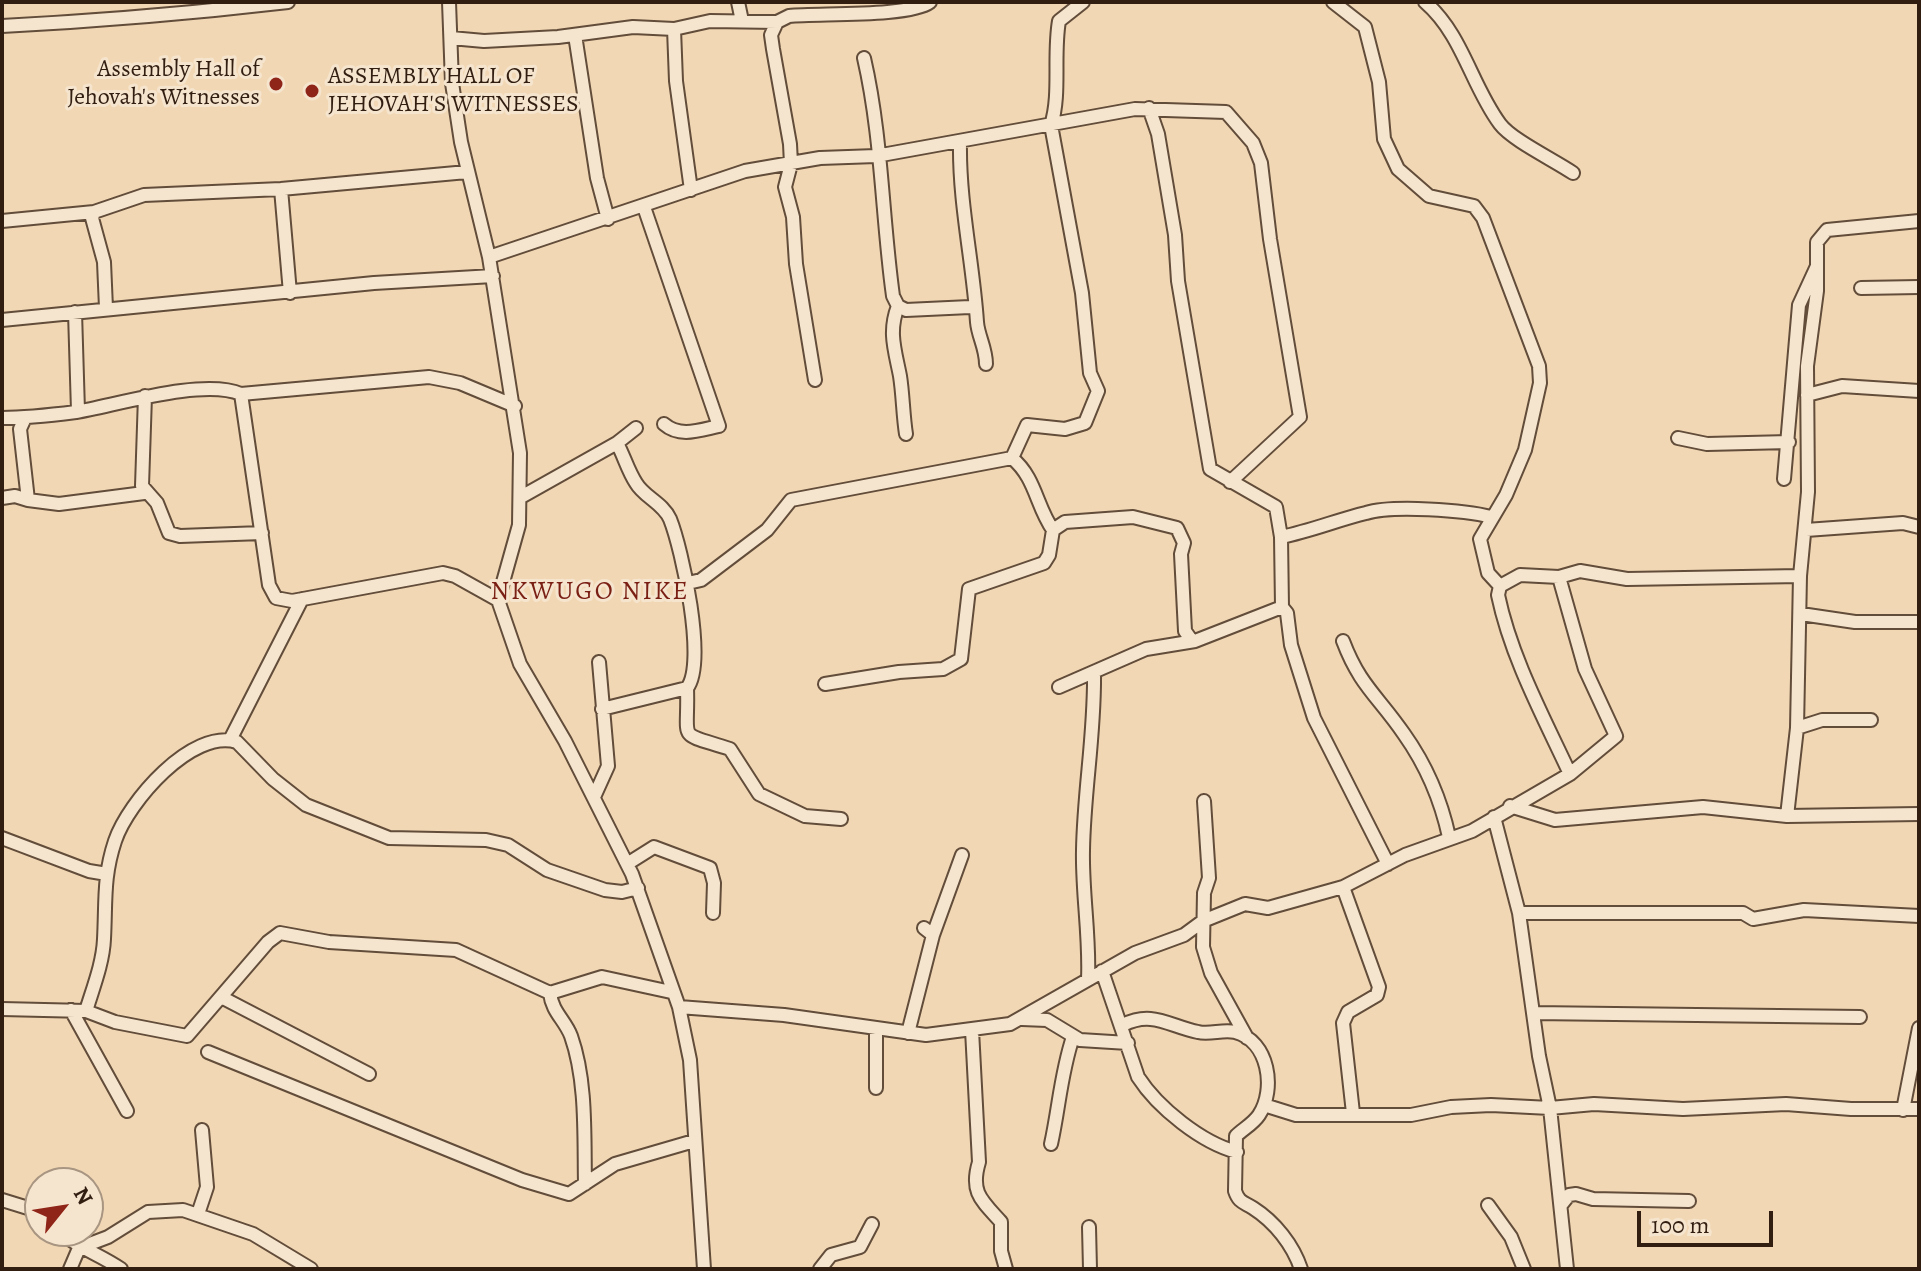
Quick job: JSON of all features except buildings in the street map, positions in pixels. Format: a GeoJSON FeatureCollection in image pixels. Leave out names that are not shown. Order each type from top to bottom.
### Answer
{"type":"FeatureCollection","features":[{"type":"Feature","properties":{"kind":"street"},"geometry":{"type":"LineString","coordinates":[[2,26],[150,8],[226,11],[288,2]]}},
{"type":"Feature","properties":{"kind":"street"},"geometry":{"type":"LineString","coordinates":[[449,2],[452,83],[467,172],[493,276],[515,406],[521,497],[519,525],[498,600],[520,664],[594,797],[638,888],[671,992],[679,1007],[689,1050],[704,1269]]}},
{"type":"Feature","properties":{"kind":"street"},"geometry":{"type":"LineString","coordinates":[[738,2],[742,21]]}},
{"type":"Feature","properties":{"kind":"street"},"geometry":{"type":"LineString","coordinates":[[451,38],[484,41],[575,35],[633,27],[674,29],[710,21],[777,22],[789,16],[837,7],[894,11],[922,8],[930,2]]}},
{"type":"Feature","properties":{"kind":"street"},"geometry":{"type":"LineString","coordinates":[[1012,458],[1027,425],[1065,429],[1085,423],[1098,391],[1090,373],[1082,293],[1051,125],[1056,108],[1053,76],[1059,21],[1083,2]]}},
{"type":"Feature","properties":{"kind":"street"},"geometry":{"type":"LineString","coordinates":[[1333,2],[1365,27],[1379,82],[1384,139],[1398,169],[1429,196],[1474,206],[1483,218],[1539,366],[1540,383],[1525,450],[1506,495],[1480,539],[1480,553],[1488,573],[1500,586],[1501,611],[1535,703],[1570,774]]}},
{"type":"Feature","properties":{"kind":"street"},"geometry":{"type":"LineString","coordinates":[[1425,2],[1444,18],[1479,93],[1503,128],[1573,173]]}},
{"type":"Feature","properties":{"kind":"street"},"geometry":{"type":"LineString","coordinates":[[777,22],[771,35],[791,164],[785,187],[793,217],[796,264],[815,380]]}},
{"type":"Feature","properties":{"kind":"street"},"geometry":{"type":"LineString","coordinates":[[674,29],[676,81],[691,190]]}},
{"type":"Feature","properties":{"kind":"street"},"geometry":{"type":"LineString","coordinates":[[575,35],[597,178],[608,219]]}},
{"type":"Feature","properties":{"kind":"street"},"geometry":{"type":"LineString","coordinates":[[864,58],[877,132],[876,156],[888,262],[898,306],[891,323],[893,349],[901,378],[906,434]]}},
{"type":"Feature","properties":{"kind":"street"},"geometry":{"type":"LineString","coordinates":[[1149,108],[1158,134],[1175,235],[1178,281],[1208,462],[1215,475],[1272,503],[1280,519],[1282,607],[1287,613],[1291,645],[1314,718],[1388,864]]}},
{"type":"Feature","properties":{"kind":"street"},"geometry":{"type":"LineString","coordinates":[[489,257],[745,171],[833,157],[876,156],[960,143],[1149,108],[1226,112],[1253,143],[1261,163],[1272,252],[1300,417],[1230,482]]}},
{"type":"Feature","properties":{"kind":"street"},"geometry":{"type":"LineString","coordinates":[[960,143],[965,239],[978,310],[977,323],[986,348],[986,364]]}},
{"type":"Feature","properties":{"kind":"street"},"geometry":{"type":"LineString","coordinates":[[2,221],[94,212],[144,195],[281,189],[467,172]]}},
{"type":"Feature","properties":{"kind":"street"},"geometry":{"type":"LineString","coordinates":[[281,189],[290,293]]}},
{"type":"Feature","properties":{"kind":"street"},"geometry":{"type":"LineString","coordinates":[[644,207],[719,426],[689,432],[671,430],[664,424]]}},
{"type":"Feature","properties":{"kind":"street"},"geometry":{"type":"LineString","coordinates":[[94,212],[104,262],[106,308]]}},
{"type":"Feature","properties":{"kind":"street"},"geometry":{"type":"LineString","coordinates":[[1787,816],[1797,728],[1800,576],[1806,530],[1807,395],[1817,242],[1827,230],[1919,221]]}},
{"type":"Feature","properties":{"kind":"street"},"geometry":{"type":"LineString","coordinates":[[1784,479],[1799,305],[1817,266]]}},
{"type":"Feature","properties":{"kind":"street"},"geometry":{"type":"LineString","coordinates":[[2,320],[374,283],[493,276]]}},
{"type":"Feature","properties":{"kind":"street"},"geometry":{"type":"LineString","coordinates":[[1861,288],[1919,287]]}},
{"type":"Feature","properties":{"kind":"street"},"geometry":{"type":"LineString","coordinates":[[898,306],[906,310],[970,307]]}},
{"type":"Feature","properties":{"kind":"street"},"geometry":{"type":"LineString","coordinates":[[75,312],[78,411]]}},
{"type":"Feature","properties":{"kind":"street"},"geometry":{"type":"LineString","coordinates":[[2,418],[78,411],[145,396],[217,390],[241,394],[429,377],[460,383],[515,406]]}},
{"type":"Feature","properties":{"kind":"street"},"geometry":{"type":"LineString","coordinates":[[1807,395],[1842,386],[1919,391]]}},
{"type":"Feature","properties":{"kind":"street"},"geometry":{"type":"LineString","coordinates":[[241,394],[273,594],[280,600],[302,599],[443,573],[455,576],[498,600]]}},
{"type":"Feature","properties":{"kind":"street"},"geometry":{"type":"LineString","coordinates":[[144,493],[145,396]]}},
{"type":"Feature","properties":{"kind":"street"},"geometry":{"type":"LineString","coordinates":[[25,418],[20,429],[28,500]]}},
{"type":"Feature","properties":{"kind":"street"},"geometry":{"type":"LineString","coordinates":[[521,497],[617,443],[636,428]]}},
{"type":"Feature","properties":{"kind":"street"},"geometry":{"type":"LineString","coordinates":[[1678,438],[1707,444],[1789,442]]}},
{"type":"Feature","properties":{"kind":"street"},"geometry":{"type":"LineString","coordinates":[[617,443],[636,484],[669,516],[688,583],[695,642],[692,678],[687,688],[685,720],[688,734],[697,742],[730,749],[759,794],[805,816],[841,819]]}},
{"type":"Feature","properties":{"kind":"street"},"geometry":{"type":"LineString","coordinates":[[825,684],[899,672],[943,669],[961,659],[969,589],[1044,563],[1049,555],[1053,530],[1043,516],[1031,479],[1012,458]]}},
{"type":"Feature","properties":{"kind":"street"},"geometry":{"type":"LineString","coordinates":[[688,583],[701,580],[767,530],[791,500],[1012,458]]}},
{"type":"Feature","properties":{"kind":"street"},"geometry":{"type":"LineString","coordinates":[[2,498],[15,496],[59,504],[144,493],[157,503],[165,529],[172,535],[262,533]]}},
{"type":"Feature","properties":{"kind":"street"},"geometry":{"type":"LineString","coordinates":[[1281,537],[1368,512],[1400,509],[1476,513],[1491,517]]}},
{"type":"Feature","properties":{"kind":"street"},"geometry":{"type":"LineString","coordinates":[[1053,530],[1065,522],[1133,517],[1177,528],[1184,543],[1181,554],[1185,631],[1192,641]]}},
{"type":"Feature","properties":{"kind":"street"},"geometry":{"type":"LineString","coordinates":[[1806,530],[1903,523],[1919,527]]}},
{"type":"Feature","properties":{"kind":"street"},"geometry":{"type":"LineString","coordinates":[[1500,586],[1520,575],[1559,577],[1580,571],[1627,579],[1800,576]]}},
{"type":"Feature","properties":{"kind":"street"},"geometry":{"type":"LineString","coordinates":[[1022,1019],[1102,971],[1143,949],[1184,935],[1203,921],[1245,904],[1268,908],[1343,887],[1449,837],[1472,831],[1510,806],[1570,774],[1616,736],[1585,669],[1559,577]]}},
{"type":"Feature","properties":{"kind":"street"},"geometry":{"type":"LineString","coordinates":[[230,740],[302,599]]}},
{"type":"Feature","properties":{"kind":"street"},"geometry":{"type":"LineString","coordinates":[[1059,687],[1146,649],[1192,641],[1282,607]]}},
{"type":"Feature","properties":{"kind":"street"},"geometry":{"type":"LineString","coordinates":[[1801,614],[1855,622],[1919,622]]}},
{"type":"Feature","properties":{"kind":"street"},"geometry":{"type":"LineString","coordinates":[[1343,641],[1360,681],[1385,708],[1419,759],[1445,816],[1449,837]]}},
{"type":"Feature","properties":{"kind":"street"},"geometry":{"type":"LineString","coordinates":[[594,797],[608,766],[599,662]]}},
{"type":"Feature","properties":{"kind":"street"},"geometry":{"type":"LineString","coordinates":[[1088,979],[1083,852],[1084,807],[1092,758],[1094,673]]}},
{"type":"Feature","properties":{"kind":"street"},"geometry":{"type":"LineString","coordinates":[[602,709],[687,688]]}},
{"type":"Feature","properties":{"kind":"street"},"geometry":{"type":"LineString","coordinates":[[1797,728],[1822,720],[1871,720]]}},
{"type":"Feature","properties":{"kind":"street"},"geometry":{"type":"LineString","coordinates":[[86,1011],[104,941],[103,889],[124,823],[169,767],[194,749],[230,740],[246,747],[273,779],[306,805],[389,838],[470,838],[500,843],[547,870],[605,890],[622,892],[638,888]]}},
{"type":"Feature","properties":{"kind":"street"},"geometry":{"type":"LineString","coordinates":[[1204,801],[1209,878],[1203,947],[1211,973],[1247,1038],[1259,1050],[1268,1083],[1264,1105],[1253,1121],[1236,1136],[1237,1198],[1284,1237],[1301,1269]]}},
{"type":"Feature","properties":{"kind":"street"},"geometry":{"type":"LineString","coordinates":[[1510,806],[1555,820],[1703,807],[1787,816],[1919,814]]}},
{"type":"Feature","properties":{"kind":"street"},"geometry":{"type":"LineString","coordinates":[[1494,817],[1519,913],[1550,1108],[1567,1269]]}},
{"type":"Feature","properties":{"kind":"street"},"geometry":{"type":"LineString","coordinates":[[2,838],[89,871],[107,874]]}},
{"type":"Feature","properties":{"kind":"street"},"geometry":{"type":"LineString","coordinates":[[627,864],[654,847],[710,868],[714,883],[713,913]]}},
{"type":"Feature","properties":{"kind":"street"},"geometry":{"type":"LineString","coordinates":[[908,1033],[929,932],[962,855]]}},
{"type":"Feature","properties":{"kind":"street"},"geometry":{"type":"LineString","coordinates":[[1343,887],[1379,987],[1377,995],[1348,1012],[1343,1023],[1353,1113]]}},
{"type":"Feature","properties":{"kind":"street"},"geometry":{"type":"LineString","coordinates":[[1519,913],[1743,913],[1753,919],[1804,910],[1919,916]]}},
{"type":"Feature","properties":{"kind":"street"},"geometry":{"type":"LineString","coordinates":[[2,1009],[86,1011],[115,1022],[187,1036],[223,998],[268,942],[280,933],[343,943],[456,950],[550,993],[602,977],[671,992]]}},
{"type":"Feature","properties":{"kind":"street"},"geometry":{"type":"LineString","coordinates":[[1102,971],[1123,1025],[1138,1077],[1161,1106],[1215,1146],[1237,1152]]}},
{"type":"Feature","properties":{"kind":"street"},"geometry":{"type":"LineString","coordinates":[[550,993],[555,1013],[571,1035],[578,1065],[585,1184]]}},
{"type":"Feature","properties":{"kind":"street"},"geometry":{"type":"LineString","coordinates":[[223,998],[369,1074]]}},
{"type":"Feature","properties":{"kind":"street"},"geometry":{"type":"LineString","coordinates":[[679,1007],[784,1015],[908,1033],[972,1030],[1022,1019],[1047,1020],[1073,1037],[1128,1043]]}},
{"type":"Feature","properties":{"kind":"street"},"geometry":{"type":"LineString","coordinates":[[71,1010],[127,1111]]}},
{"type":"Feature","properties":{"kind":"street"},"geometry":{"type":"LineString","coordinates":[[1533,1013],[1860,1017]]}},
{"type":"Feature","properties":{"kind":"street"},"geometry":{"type":"LineString","coordinates":[[1123,1025],[1140,1018],[1157,1017],[1172,1026],[1199,1033],[1233,1032],[1247,1038]]}},
{"type":"Feature","properties":{"kind":"street"},"geometry":{"type":"LineString","coordinates":[[876,1028],[876,1088]]}},
{"type":"Feature","properties":{"kind":"street"},"geometry":{"type":"LineString","coordinates":[[1903,1110],[1919,1028]]}},
{"type":"Feature","properties":{"kind":"street"},"geometry":{"type":"LineString","coordinates":[[972,1030],[979,1162],[974,1180],[980,1198],[1001,1222],[1001,1251],[1006,1269]]}},
{"type":"Feature","properties":{"kind":"street"},"geometry":{"type":"LineString","coordinates":[[1051,1144],[1060,1085],[1073,1037]]}},
{"type":"Feature","properties":{"kind":"street"},"geometry":{"type":"LineString","coordinates":[[208,1052],[522,1180],[569,1194],[615,1164],[694,1141]]}},
{"type":"Feature","properties":{"kind":"street"},"geometry":{"type":"LineString","coordinates":[[1264,1105],[1296,1115],[1411,1115],[1451,1107],[1491,1105],[1550,1108],[1594,1104],[1698,1109],[1786,1104],[1919,1109]]}},
{"type":"Feature","properties":{"kind":"street"},"geometry":{"type":"LineString","coordinates":[[198,1214],[207,1187],[202,1130]]}},
{"type":"Feature","properties":{"kind":"street"},"geometry":{"type":"LineString","coordinates":[[1561,1205],[1569,1195],[1576,1194],[1593,1199],[1689,1201]]}},
{"type":"Feature","properties":{"kind":"street"},"geometry":{"type":"LineString","coordinates":[[2,1200],[24,1207]]}},
{"type":"Feature","properties":{"kind":"street"},"geometry":{"type":"LineString","coordinates":[[1488,1205],[1511,1237],[1524,1269]]}},
{"type":"Feature","properties":{"kind":"street"},"geometry":{"type":"LineString","coordinates":[[70,1269],[79,1248],[108,1237],[148,1212],[183,1210],[253,1234],[311,1269]]}},
{"type":"Feature","properties":{"kind":"street"},"geometry":{"type":"LineString","coordinates":[[820,1269],[831,1255],[860,1247],[872,1224]]}},
{"type":"Feature","properties":{"kind":"street"},"geometry":{"type":"LineString","coordinates":[[1089,1227],[1090,1269]]}},
{"type":"Feature","properties":{"kind":"street"},"geometry":{"type":"LineString","coordinates":[[79,1248],[107,1258],[121,1269]]}},
{"type":"Feature","properties":{"kind":"place","name":"Assembly Hall of Jehovah's Witnesses"},"geometry":{"type":"Point","coordinates":[276,84]}},
{"type":"Feature","properties":{"kind":"place","name":"ASSEMBLY HALL OF JEHOVAH'S WITNESSES"},"geometry":{"type":"Point","coordinates":[312,91]}},
{"type":"Feature","properties":{"kind":"district","name":"NKWUGO NIKE"},"geometry":{"type":"Point","coordinates":[590,593]}}]}
